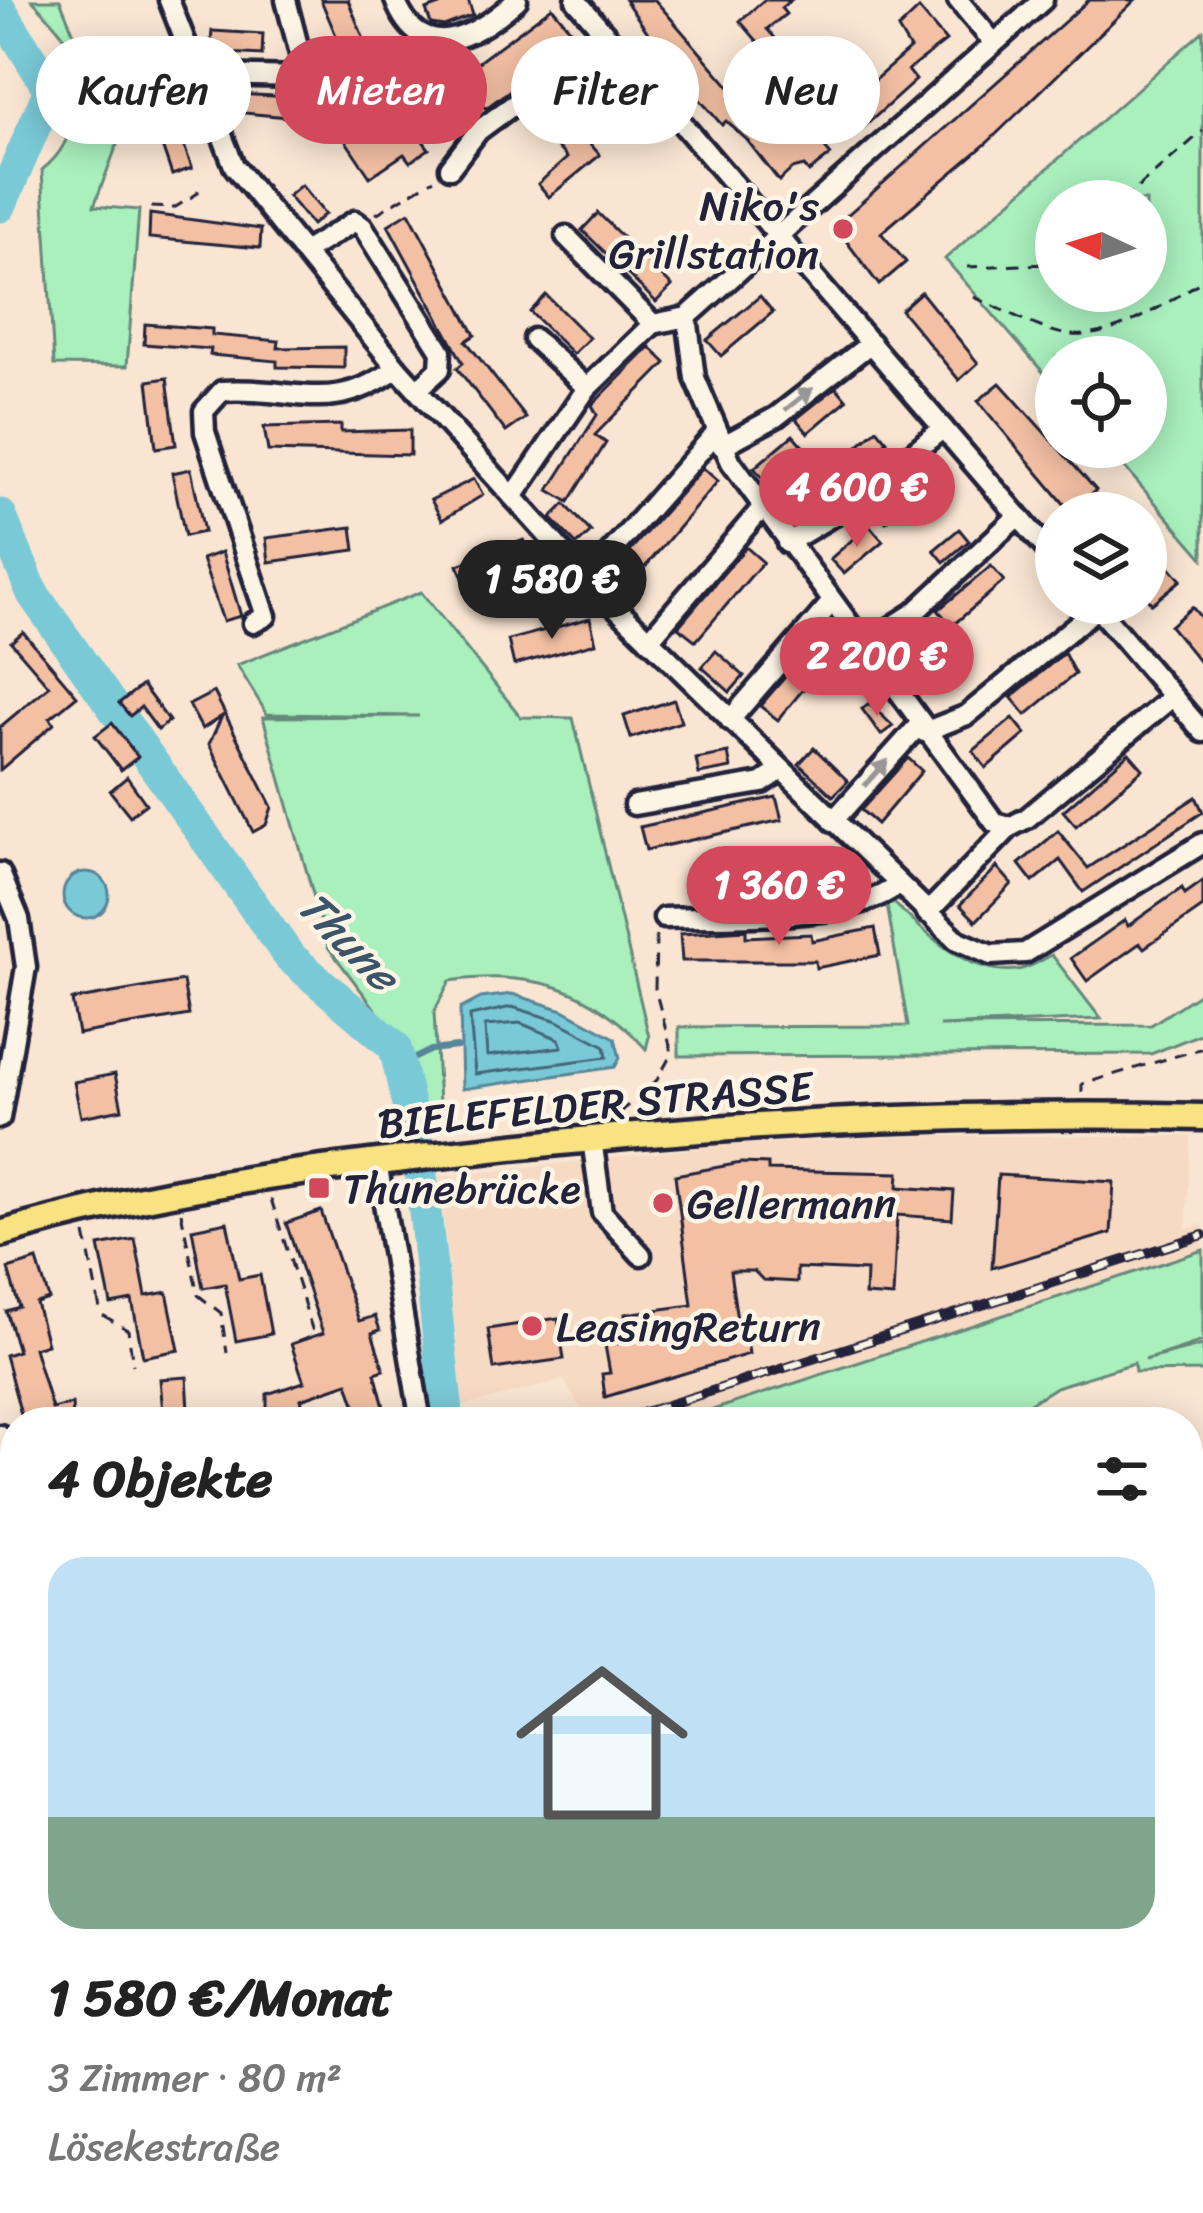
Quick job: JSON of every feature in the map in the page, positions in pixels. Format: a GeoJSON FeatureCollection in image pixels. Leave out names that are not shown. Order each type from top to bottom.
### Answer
{"type":"FeatureCollection","features":[{"type":"Feature","properties":{"kind":"main road","name":"BIELEFELDER STRASSE"},"geometry":{"type":"LineString","coordinates":[[0,1234],[172,1192],[592,1138],[919,1118],[1203,1117]]}},
{"type":"Feature","properties":{"kind":"street"},"geometry":{"type":"LineString","coordinates":[[169,0],[183,36]]}},
{"type":"Feature","properties":{"kind":"street"},"geometry":{"type":"LineString","coordinates":[[251,76],[306,77],[286,0]]}},
{"type":"Feature","properties":{"kind":"street"},"geometry":{"type":"LineString","coordinates":[[395,0],[406,24],[420,38],[434,40],[471,32],[517,0]]}},
{"type":"Feature","properties":{"kind":"street"},"geometry":{"type":"LineString","coordinates":[[576,0],[607,36]]}},
{"type":"Feature","properties":{"kind":"street"},"geometry":{"type":"LineString","coordinates":[[958,0],[996,48]]}},
{"type":"Feature","properties":{"kind":"street"},"geometry":{"type":"LineString","coordinates":[[513,497],[587,388],[653,324],[687,317],[996,48],[1043,0]]}},
{"type":"Feature","properties":{"kind":"street"},"geometry":{"type":"LineString","coordinates":[[450,168],[478,131],[511,107]]}},
{"type":"Feature","properties":{"kind":"street"},"geometry":{"type":"LineString","coordinates":[[699,143],[1035,536]]}},
{"type":"Feature","properties":{"kind":"street"},"geometry":{"type":"LineString","coordinates":[[226,144],[234,166],[397,368],[587,579],[927,914],[976,951],[1024,953],[1203,843]]}},
{"type":"Feature","properties":{"kind":"street"},"geometry":{"type":"LineString","coordinates":[[306,251],[355,221],[441,351],[440,369],[417,390]]}},
{"type":"Feature","properties":{"kind":"street"},"geometry":{"type":"LineString","coordinates":[[566,236],[653,324]]}},
{"type":"Feature","properties":{"kind":"street"},"geometry":{"type":"LineString","coordinates":[[687,317],[695,378],[718,440],[921,729],[994,823],[1010,827]]}},
{"type":"Feature","properties":{"kind":"street"},"geometry":{"type":"LineString","coordinates":[[534,339],[587,388]]}},
{"type":"Feature","properties":{"kind":"street"},"geometry":{"type":"LineString","coordinates":[[587,579],[718,440],[776,417],[871,343]]}},
{"type":"Feature","properties":{"kind":"street"},"geometry":{"type":"LineString","coordinates":[[286,610],[260,620],[205,432],[204,411],[223,392],[330,398],[364,392],[397,368]]}},
{"type":"Feature","properties":{"kind":"street"},"geometry":{"type":"LineString","coordinates":[[787,543],[849,506],[943,428]]}},
{"type":"Feature","properties":{"kind":"street"},"geometry":{"type":"LineString","coordinates":[[649,640],[762,508]]}},
{"type":"Feature","properties":{"kind":"street"},"geometry":{"type":"LineString","coordinates":[[862,646],[915,612],[1018,516]]}},
{"type":"Feature","properties":{"kind":"street"},"geometry":{"type":"LineString","coordinates":[[730,720],[830,604]]}},
{"type":"Feature","properties":{"kind":"street"},"geometry":{"type":"LineString","coordinates":[[833,821],[921,729],[967,716],[1074,624]]}},
{"type":"Feature","properties":{"kind":"street"},"geometry":{"type":"LineString","coordinates":[[1110,624],[1203,732]]}},
{"type":"Feature","properties":{"kind":"street"},"geometry":{"type":"LineString","coordinates":[[927,914],[1010,827],[1172,697]]}},
{"type":"Feature","properties":{"kind":"street"},"geometry":{"type":"LineString","coordinates":[[634,805],[762,783],[781,770]]}},
{"type":"Feature","properties":{"kind":"street"},"geometry":{"type":"LineString","coordinates":[[0,873],[20,919],[26,967],[0,1118]]}},
{"type":"Feature","properties":{"kind":"street"},"geometry":{"type":"LineString","coordinates":[[664,918],[843,906],[881,897],[898,886]]}},
{"type":"Feature","properties":{"kind":"street"},"geometry":{"type":"LineString","coordinates":[[592,1138],[602,1212],[640,1255]]}},
{"type":"Feature","properties":{"kind":"street"},"geometry":{"type":"LineString","coordinates":[[388,1161],[419,1407]]}},
{"type":"Feature","properties":{"kind":"path"},"geometry":{"type":"LineString","coordinates":[[1146,180],[1203,130]]}},
{"type":"Feature","properties":{"kind":"path"},"geometry":{"type":"LineString","coordinates":[[355,221],[380,213],[450,168]]}},
{"type":"Feature","properties":{"kind":"path"},"geometry":{"type":"LineString","coordinates":[[151,207],[174,208],[199,193],[198,184]]}},
{"type":"Feature","properties":{"kind":"path"},"geometry":{"type":"LineString","coordinates":[[968,267],[1035,265]]}},
{"type":"Feature","properties":{"kind":"path"},"geometry":{"type":"LineString","coordinates":[[974,297],[1065,334],[1107,329],[1165,304],[1203,280]]}},
{"type":"Feature","properties":{"kind":"path"},"geometry":{"type":"LineString","coordinates":[[592,1138],[657,1080],[672,1053],[655,989],[656,930],[664,918]]}},
{"type":"Feature","properties":{"kind":"path"},"geometry":{"type":"LineString","coordinates":[[1082,1095],[1082,1084],[1203,1048]]}},
{"type":"Feature","properties":{"kind":"path"},"geometry":{"type":"LineString","coordinates":[[272,1198],[313,1332]]}},
{"type":"Feature","properties":{"kind":"path"},"geometry":{"type":"LineString","coordinates":[[181,1212],[198,1295],[221,1313],[227,1353]]}},
{"type":"Feature","properties":{"kind":"path"},"geometry":{"type":"LineString","coordinates":[[85,1233],[101,1315],[128,1330],[133,1365]]}},
{"type":"Feature","properties":{"kind":"shaded area"},"geometry":{"type":"Polygon","coordinates":[[[912,1136],[1191,1136],[1186,1229],[1203,1224],[1203,1250],[722,1407],[580,1407],[564,1380],[463,1406],[439,1177],[720,1146],[912,1136]]]}},
{"type":"Feature","properties":{"kind":"green space"},"geometry":{"type":"Polygon","coordinates":[[[32,0],[60,0],[75,36],[63,36],[32,0]]]}},
{"type":"Feature","properties":{"kind":"green space"},"geometry":{"type":"Polygon","coordinates":[[[1203,31],[1203,558],[1167,516],[1167,492],[1146,492],[1125,468],[1167,468],[1167,336],[1035,336],[1035,363],[945,259],[1203,31]]]}},
{"type":"Feature","properties":{"kind":"green space"},"geometry":{"type":"Polygon","coordinates":[[[64,144],[117,144],[94,206],[139,210],[127,366],[54,365],[42,170],[64,144]]]}},
{"type":"Feature","properties":{"kind":"green space"},"geometry":{"type":"Polygon","coordinates":[[[421,592],[521,717],[573,718],[649,1037],[646,1049],[603,1010],[557,987],[507,978],[450,981],[434,1012],[440,1122],[424,1122],[401,1043],[328,947],[263,717],[419,716],[267,714],[237,665],[421,592]]]}},
{"type":"Feature","properties":{"kind":"green space"},"geometry":{"type":"Polygon","coordinates":[[[893,902],[948,950],[981,966],[1020,970],[1052,955],[1101,1019],[939,1026],[1151,1025],[1203,991],[1203,1033],[1151,1054],[679,1056],[679,1027],[908,1026],[887,905],[893,902]]]}},
{"type":"Feature","properties":{"kind":"green space"},"geometry":{"type":"Polygon","coordinates":[[[1203,1250],[1203,1341],[1145,1360],[1203,1345],[1203,1371],[1135,1372],[1134,1363],[1056,1387],[1024,1407],[722,1407],[1203,1250]]]}},
{"type":"Feature","properties":{"kind":"water"},"geometry":{"type":"Polygon","coordinates":[[[86,872],[102,879],[109,895],[102,911],[86,918],[70,911],[63,895],[70,879],[86,872]]]}},
{"type":"Feature","properties":{"kind":"water"},"geometry":{"type":"Polygon","coordinates":[[[512,994],[563,1010],[615,1038],[620,1058],[615,1067],[462,1089],[460,1009],[481,998],[512,994]]]}},
{"type":"Feature","properties":{"kind":"building"},"geometry":{"type":"Polygon","coordinates":[[[321,0],[348,0],[363,36],[336,36],[321,0]]]}},
{"type":"Feature","properties":{"kind":"building"},"geometry":{"type":"Polygon","coordinates":[[[452,0],[468,0],[473,15],[444,26],[431,24],[426,10],[452,0]]]}},
{"type":"Feature","properties":{"kind":"building"},"geometry":{"type":"Polygon","coordinates":[[[625,0],[655,0],[686,36],[650,36],[625,0]]]}},
{"type":"Feature","properties":{"kind":"building"},"geometry":{"type":"Polygon","coordinates":[[[764,0],[791,0],[781,8],[786,14],[767,29],[773,36],[753,36],[740,21],[764,0]]]}},
{"type":"Feature","properties":{"kind":"building"},"geometry":{"type":"Polygon","coordinates":[[[1089,0],[1135,0],[987,143],[881,233],[906,262],[879,285],[835,226],[1089,0]]]}},
{"type":"Feature","properties":{"kind":"building"},"geometry":{"type":"Polygon","coordinates":[[[552,7],[576,36],[513,36],[552,7]]]}},
{"type":"Feature","properties":{"kind":"building"},"geometry":{"type":"Polygon","coordinates":[[[919,9],[946,41],[908,70],[916,80],[880,112],[880,75],[910,49],[898,29],[919,9]]]}},
{"type":"Feature","properties":{"kind":"building"},"geometry":{"type":"Polygon","coordinates":[[[212,31],[263,34],[262,55],[251,54],[251,36],[212,36],[212,31]]]}},
{"type":"Feature","properties":{"kind":"building"},"geometry":{"type":"Polygon","coordinates":[[[511,38],[511,90],[487,107],[487,56],[511,38]]]}},
{"type":"Feature","properties":{"kind":"building"},"geometry":{"type":"Polygon","coordinates":[[[699,51],[723,79],[722,125],[699,99],[699,51]]]}},
{"type":"Feature","properties":{"kind":"building"},"geometry":{"type":"Polygon","coordinates":[[[251,95],[275,96],[275,116],[251,114],[251,95]]]}},
{"type":"Feature","properties":{"kind":"building"},"geometry":{"type":"Polygon","coordinates":[[[161,144],[184,144],[192,168],[172,175],[161,144]]]}},
{"type":"Feature","properties":{"kind":"building"},"geometry":{"type":"Polygon","coordinates":[[[348,144],[425,144],[429,149],[410,162],[404,154],[370,177],[348,144]]]}},
{"type":"Feature","properties":{"kind":"building"},"geometry":{"type":"Polygon","coordinates":[[[590,144],[600,155],[549,197],[538,184],[567,158],[557,147],[590,144]]]}},
{"type":"Feature","properties":{"kind":"building"},"geometry":{"type":"Polygon","coordinates":[[[750,144],[822,144],[831,155],[809,172],[804,166],[792,169],[779,181],[750,144]]]}},
{"type":"Feature","properties":{"kind":"building"},"geometry":{"type":"Polygon","coordinates":[[[301,185],[325,214],[312,225],[288,196],[301,185]]]}},
{"type":"Feature","properties":{"kind":"building"},"geometry":{"type":"Polygon","coordinates":[[[409,212],[475,335],[466,341],[526,418],[506,432],[457,368],[463,363],[388,225],[409,212]]]}},
{"type":"Feature","properties":{"kind":"building"},"geometry":{"type":"Polygon","coordinates":[[[598,213],[672,286],[656,302],[582,230],[598,213]]]}},
{"type":"Feature","properties":{"kind":"building"},"geometry":{"type":"Polygon","coordinates":[[[150,214],[261,229],[260,248],[149,238],[150,214]]]}},
{"type":"Feature","properties":{"kind":"building"},"geometry":{"type":"Polygon","coordinates":[[[921,292],[978,363],[959,380],[901,310],[921,292]]]}},
{"type":"Feature","properties":{"kind":"building"},"geometry":{"type":"Polygon","coordinates":[[[546,295],[589,338],[573,354],[530,312],[546,295]]]}},
{"type":"Feature","properties":{"kind":"building"},"geometry":{"type":"Polygon","coordinates":[[[760,296],[773,312],[721,356],[707,340],[760,296]]]}},
{"type":"Feature","properties":{"kind":"building"},"geometry":{"type":"Polygon","coordinates":[[[145,324],[279,341],[278,348],[344,347],[344,368],[277,367],[277,361],[210,355],[211,349],[144,344],[145,324]]]}},
{"type":"Feature","properties":{"kind":"building"},"geometry":{"type":"Polygon","coordinates":[[[650,347],[666,363],[595,435],[606,443],[569,502],[549,490],[597,415],[592,405],[650,347]]]}},
{"type":"Feature","properties":{"kind":"building"},"geometry":{"type":"Polygon","coordinates":[[[167,378],[176,445],[156,448],[148,381],[167,378]]]}},
{"type":"Feature","properties":{"kind":"building"},"geometry":{"type":"Polygon","coordinates":[[[1000,383],[1035,422],[1035,468],[1076,468],[1096,490],[1054,492],[978,401],[1000,383]]]}},
{"type":"Feature","properties":{"kind":"building"},"geometry":{"type":"Polygon","coordinates":[[[836,387],[847,400],[808,433],[796,419],[836,387]]]}},
{"type":"Feature","properties":{"kind":"building"},"geometry":{"type":"Polygon","coordinates":[[[341,425],[341,432],[410,430],[410,455],[268,451],[264,427],[341,425]]]}},
{"type":"Feature","properties":{"kind":"building"},"geometry":{"type":"Polygon","coordinates":[[[877,429],[887,441],[826,496],[815,484],[877,429]]]}},
{"type":"Feature","properties":{"kind":"building"},"geometry":{"type":"Polygon","coordinates":[[[793,435],[807,451],[768,484],[754,468],[793,435]]]}},
{"type":"Feature","properties":{"kind":"building"},"geometry":{"type":"Polygon","coordinates":[[[703,468],[718,481],[630,585],[613,570],[703,468]]]}},
{"type":"Feature","properties":{"kind":"building"},"geometry":{"type":"Polygon","coordinates":[[[191,469],[204,532],[185,536],[172,473],[191,469]]]}},
{"type":"Feature","properties":{"kind":"building"},"geometry":{"type":"Polygon","coordinates":[[[911,473],[925,489],[886,522],[873,507],[911,473]]]}},
{"type":"Feature","properties":{"kind":"building"},"geometry":{"type":"Polygon","coordinates":[[[474,479],[483,495],[442,520],[431,500],[474,479]]]}},
{"type":"Feature","properties":{"kind":"building"},"geometry":{"type":"Polygon","coordinates":[[[565,504],[591,532],[577,545],[551,518],[565,504]]]}},
{"type":"Feature","properties":{"kind":"building"},"geometry":{"type":"Polygon","coordinates":[[[869,525],[883,541],[844,574],[830,559],[869,525]]]}},
{"type":"Feature","properties":{"kind":"building"},"geometry":{"type":"Polygon","coordinates":[[[352,527],[355,550],[269,562],[266,538],[352,527]]]}},
{"type":"Feature","properties":{"kind":"building"},"geometry":{"type":"Polygon","coordinates":[[[959,529],[969,541],[944,562],[934,550],[959,529]]]}},
{"type":"Feature","properties":{"kind":"building"},"geometry":{"type":"Polygon","coordinates":[[[524,540],[532,563],[467,588],[458,565],[524,540]]]}},
{"type":"Feature","properties":{"kind":"building"},"geometry":{"type":"Polygon","coordinates":[[[746,547],[763,562],[696,641],[678,627],[746,547]]]}},
{"type":"Feature","properties":{"kind":"building"},"geometry":{"type":"Polygon","coordinates":[[[222,552],[241,616],[223,621],[202,559],[222,552]]]}},
{"type":"Feature","properties":{"kind":"building"},"geometry":{"type":"Polygon","coordinates":[[[1167,564],[1181,580],[1167,592],[1167,564]]]}},
{"type":"Feature","properties":{"kind":"building"},"geometry":{"type":"Polygon","coordinates":[[[991,566],[1004,581],[952,626],[938,610],[991,566]]]}},
{"type":"Feature","properties":{"kind":"building"},"geometry":{"type":"Polygon","coordinates":[[[1192,607],[1203,620],[1203,666],[1170,626],[1192,607]]]}},
{"type":"Feature","properties":{"kind":"building"},"geometry":{"type":"Polygon","coordinates":[[[590,618],[596,643],[514,665],[508,640],[590,618]]]}},
{"type":"Feature","properties":{"kind":"building"},"geometry":{"type":"Polygon","coordinates":[[[938,630],[952,646],[913,679],[899,663],[938,630]]]}},
{"type":"Feature","properties":{"kind":"building"},"geometry":{"type":"Polygon","coordinates":[[[23,632],[77,696],[50,718],[54,724],[0,770],[0,727],[49,686],[11,642],[23,632]]]}},
{"type":"Feature","properties":{"kind":"building"},"geometry":{"type":"Polygon","coordinates":[[[817,640],[833,653],[778,720],[760,706],[817,640]]]}},
{"type":"Feature","properties":{"kind":"building"},"geometry":{"type":"Polygon","coordinates":[[[716,651],[744,676],[730,692],[702,667],[716,651]]]}},
{"type":"Feature","properties":{"kind":"building"},"geometry":{"type":"Polygon","coordinates":[[[1064,653],[1075,674],[1026,715],[1011,697],[1064,653]]]}},
{"type":"Feature","properties":{"kind":"building"},"geometry":{"type":"Polygon","coordinates":[[[142,685],[169,721],[158,730],[141,707],[130,716],[119,703],[142,685]]]}},
{"type":"Feature","properties":{"kind":"building"},"geometry":{"type":"Polygon","coordinates":[[[214,692],[272,807],[266,825],[253,832],[209,744],[222,716],[202,729],[189,705],[214,692]]]}},
{"type":"Feature","properties":{"kind":"building"},"geometry":{"type":"Polygon","coordinates":[[[674,700],[681,722],[631,738],[624,716],[674,700]]]}},
{"type":"Feature","properties":{"kind":"building"},"geometry":{"type":"Polygon","coordinates":[[[869,703],[893,726],[881,735],[862,709],[869,703]]]}},
{"type":"Feature","properties":{"kind":"building"},"geometry":{"type":"Polygon","coordinates":[[[1013,718],[1026,734],[986,768],[973,751],[1013,718]]]}},
{"type":"Feature","properties":{"kind":"building"},"geometry":{"type":"Polygon","coordinates":[[[112,723],[138,757],[121,770],[95,736],[112,723]]]}},
{"type":"Feature","properties":{"kind":"building"},"geometry":{"type":"Polygon","coordinates":[[[814,748],[848,781],[833,796],[799,764],[814,748]]]}},
{"type":"Feature","properties":{"kind":"building"},"geometry":{"type":"Polygon","coordinates":[[[728,753],[731,768],[699,774],[696,759],[728,753]]]}},
{"type":"Feature","properties":{"kind":"building"},"geometry":{"type":"Polygon","coordinates":[[[1129,753],[1143,769],[1076,826],[1063,811],[1129,753]]]}},
{"type":"Feature","properties":{"kind":"building"},"geometry":{"type":"Polygon","coordinates":[[[908,758],[922,771],[877,824],[861,810],[908,758]]]}},
{"type":"Feature","properties":{"kind":"building"},"geometry":{"type":"Polygon","coordinates":[[[127,777],[146,804],[130,816],[110,791],[127,777]]]}},
{"type":"Feature","properties":{"kind":"building"},"geometry":{"type":"Polygon","coordinates":[[[776,797],[782,820],[646,850],[640,827],[776,797]]]}},
{"type":"Feature","properties":{"kind":"building"},"geometry":{"type":"Polygon","coordinates":[[[1196,797],[1203,812],[1083,892],[1060,860],[1033,882],[1019,864],[1058,831],[1088,868],[1196,797]]]}},
{"type":"Feature","properties":{"kind":"building"},"geometry":{"type":"Polygon","coordinates":[[[997,867],[1012,884],[976,921],[960,905],[997,867]]]}},
{"type":"Feature","properties":{"kind":"building"},"geometry":{"type":"Polygon","coordinates":[[[845,874],[846,889],[753,898],[752,882],[845,874]]]}},
{"type":"Feature","properties":{"kind":"building"},"geometry":{"type":"Polygon","coordinates":[[[1203,881],[1203,907],[1087,981],[1071,958],[1125,920],[1128,926],[1182,888],[1185,894],[1203,881]]]}},
{"type":"Feature","properties":{"kind":"building"},"geometry":{"type":"Polygon","coordinates":[[[875,928],[880,955],[816,968],[815,961],[682,961],[680,934],[746,930],[746,937],[811,934],[812,941],[875,928]]]}},
{"type":"Feature","properties":{"kind":"building"},"geometry":{"type":"Polygon","coordinates":[[[183,981],[189,1015],[78,1034],[72,1000],[183,981]]]}},
{"type":"Feature","properties":{"kind":"building"},"geometry":{"type":"Polygon","coordinates":[[[115,1074],[122,1109],[81,1117],[74,1082],[115,1074]]]}},
{"type":"Feature","properties":{"kind":"building"},"geometry":{"type":"Polygon","coordinates":[[[741,1163],[768,1164],[768,1170],[899,1173],[898,1187],[954,1191],[952,1219],[897,1215],[893,1297],[865,1295],[866,1271],[797,1268],[797,1282],[763,1280],[754,1271],[730,1271],[739,1334],[746,1333],[749,1354],[605,1397],[602,1374],[610,1373],[605,1345],[628,1342],[625,1314],[692,1305],[675,1175],[741,1163]]]}},
{"type":"Feature","properties":{"kind":"building"},"geometry":{"type":"Polygon","coordinates":[[[998,1175],[1114,1182],[1111,1233],[992,1268],[998,1175]]]}},
{"type":"Feature","properties":{"kind":"building"},"geometry":{"type":"Polygon","coordinates":[[[321,1211],[359,1321],[375,1316],[380,1330],[372,1333],[384,1370],[375,1373],[384,1407],[356,1407],[348,1383],[301,1399],[303,1407],[267,1407],[267,1394],[304,1382],[291,1344],[323,1333],[286,1223],[321,1211]]]}},
{"type":"Feature","properties":{"kind":"building"},"geometry":{"type":"Polygon","coordinates":[[[227,1222],[239,1279],[260,1275],[271,1334],[236,1341],[225,1284],[203,1288],[192,1229],[227,1222]]]}},
{"type":"Feature","properties":{"kind":"building"},"geometry":{"type":"Polygon","coordinates":[[[135,1239],[146,1296],[167,1292],[179,1350],[143,1357],[132,1300],[111,1304],[99,1246],[135,1239]]]}},
{"type":"Feature","properties":{"kind":"building"},"geometry":{"type":"Polygon","coordinates":[[[37,1260],[49,1299],[36,1303],[47,1344],[34,1348],[51,1407],[19,1407],[5,1355],[18,1351],[6,1311],[19,1307],[8,1269],[37,1260]]]}},
{"type":"Feature","properties":{"kind":"building"},"geometry":{"type":"Polygon","coordinates":[[[558,1318],[564,1359],[494,1369],[488,1329],[558,1318]]]}},
{"type":"Feature","properties":{"kind":"building"},"geometry":{"type":"Polygon","coordinates":[[[187,1377],[189,1407],[162,1407],[160,1379],[187,1377]]]}},
{"type":"Feature","properties":{"kind":"waterway","name":"Thune"},"geometry":{"type":"LineString","coordinates":[[0,9],[50,90],[0,206]]}},
{"type":"Feature","properties":{"kind":"waterway","name":"Thune"},"geometry":{"type":"LineString","coordinates":[[0,515],[33,594],[289,956],[395,1047],[418,1148],[446,1407]]}},
{"type":"Feature","properties":{"kind":"waterway"},"geometry":{"type":"LineString","coordinates":[[399,1066],[431,1050],[457,1047]]}},
{"type":"Feature","properties":{"kind":"railway"},"geometry":{"type":"LineString","coordinates":[[661,1407],[1203,1235]]}},
{"type":"Feature","properties":{"kind":"place","name":"Niko's Grillstation"},"geometry":{"type":"Point","coordinates":[843,229]}},
{"type":"Feature","properties":{"kind":"place","name":"Thunebrücke"},"geometry":{"type":"Point","coordinates":[319,1188]}},
{"type":"Feature","properties":{"kind":"place","name":"Gellermann"},"geometry":{"type":"Point","coordinates":[663,1203]}},
{"type":"Feature","properties":{"kind":"place","name":"LeasingReturn"},"geometry":{"type":"Point","coordinates":[532,1326]}}]}
